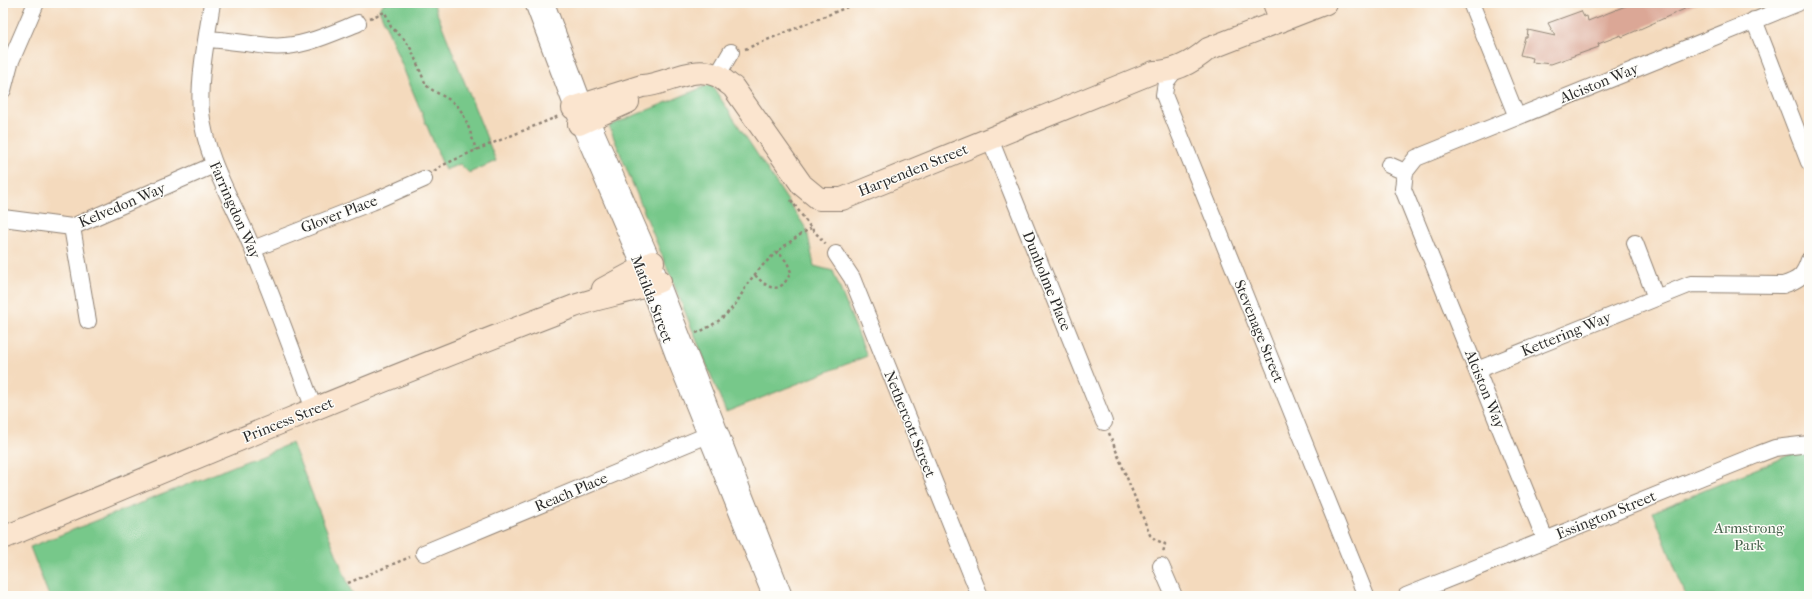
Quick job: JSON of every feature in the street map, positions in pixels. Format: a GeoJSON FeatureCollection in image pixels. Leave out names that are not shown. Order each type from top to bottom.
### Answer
{"type":"FeatureCollection","features":[{"type":"Feature","properties":{"kind":"street"},"geometry":{"type":"LineString","coordinates":[[3,90],[10,63],[36,3]]}},
{"type":"Feature","properties":{"kind":"street","name":"Farringdon Way"},"geometry":{"type":"LineString","coordinates":[[212,3],[201,90],[201,112],[214,165],[253,249],[314,409]]}},
{"type":"Feature","properties":{"kind":"street","name":"Matilda Street"},"geometry":{"type":"LineString","coordinates":[[533,3],[651,275],[774,594]]}},
{"type":"Feature","properties":{"kind":"street","name":"Matilda Street"},"geometry":{"type":"LineString","coordinates":[[546,3],[580,114]]}},
{"type":"Feature","properties":{"kind":"street","name":"Harpenden Street"},"geometry":{"type":"LineString","coordinates":[[580,114],[642,86],[654,86],[682,75],[701,72],[718,76],[733,87],[802,185],[819,199],[842,199],[1154,72],[1166,72],[1197,58],[1208,50],[1278,12],[1326,3]]}},
{"type":"Feature","properties":{"kind":"street"},"geometry":{"type":"LineString","coordinates":[[1471,3],[1517,117]]}},
{"type":"Feature","properties":{"kind":"street","name":"Alciston Way"},"geometry":{"type":"LineString","coordinates":[[1545,539],[1403,189],[1405,172],[1416,158],[1798,3]]}},
{"type":"Feature","properties":{"kind":"street"},"geometry":{"type":"LineString","coordinates":[[1754,20],[1809,161]]}},
{"type":"Feature","properties":{"kind":"street"},"geometry":{"type":"LineString","coordinates":[[207,38],[231,40],[270,47],[299,45],[358,24]]}},
{"type":"Feature","properties":{"kind":"street","name":"Harpenden Street"},"geometry":{"type":"LineString","coordinates":[[1154,72],[1161,63],[1194,50],[1208,50]]}},
{"type":"Feature","properties":{"kind":"street"},"geometry":{"type":"LineString","coordinates":[[718,76],[731,52]]}},
{"type":"Feature","properties":{"kind":"street","name":"Stevenage Street"},"geometry":{"type":"LineString","coordinates":[[1177,67],[1166,82],[1164,95],[1366,596]]}},
{"type":"Feature","properties":{"kind":"street","name":"Dunholme Place"},"geometry":{"type":"LineString","coordinates":[[990,139],[1104,422]]}},
{"type":"Feature","properties":{"kind":"street","name":"Kelvedon Way"},"geometry":{"type":"LineString","coordinates":[[3,218],[72,226],[214,165]]}},
{"type":"Feature","properties":{"kind":"street"},"geometry":{"type":"LineString","coordinates":[[1389,165],[1405,172]]}},
{"type":"Feature","properties":{"kind":"street","name":"Glover Place"},"geometry":{"type":"LineString","coordinates":[[253,249],[372,202],[424,178]]}},
{"type":"Feature","properties":{"kind":"street"},"geometry":{"type":"LineString","coordinates":[[72,226],[88,321]]}},
{"type":"Feature","properties":{"kind":"street"},"geometry":{"type":"LineString","coordinates":[[1635,243],[1656,298]]}},
{"type":"Feature","properties":{"kind":"street","name":"Nethercott Street"},"geometry":{"type":"LineString","coordinates":[[836,254],[852,278],[980,596]]}},
{"type":"Feature","properties":{"kind":"street","name":"Kettering Way"},"geometry":{"type":"LineString","coordinates":[[1477,370],[1691,284],[1783,285],[1796,281],[1806,271],[1809,260]]}},
{"type":"Feature","properties":{"kind":"street","name":"Princess Street"},"geometry":{"type":"LineString","coordinates":[[3,538],[314,409],[651,275]]}},
{"type":"Feature","properties":{"kind":"street","name":"Reach Place"},"geometry":{"type":"LineString","coordinates":[[424,553],[712,433]]}},
{"type":"Feature","properties":{"kind":"street","name":"Essington Street"},"geometry":{"type":"LineString","coordinates":[[1406,596],[1759,454],[1776,448],[1809,444]]}},
{"type":"Feature","properties":{"kind":"street"},"geometry":{"type":"LineString","coordinates":[[1161,566],[1174,596]]}},
{"type":"Feature","properties":{"kind":"path"},"geometry":{"type":"LineString","coordinates":[[731,52],[745,49],[857,3]]}},
{"type":"Feature","properties":{"kind":"path"},"geometry":{"type":"LineString","coordinates":[[358,24],[385,12],[391,27],[405,40],[411,49],[426,85],[430,89],[453,102],[460,110],[476,150]]}},
{"type":"Feature","properties":{"kind":"path"},"geometry":{"type":"LineString","coordinates":[[424,178],[441,166],[476,150],[580,114]]}},
{"type":"Feature","properties":{"kind":"path"},"geometry":{"type":"LineString","coordinates":[[787,194],[811,228],[836,254]]}},
{"type":"Feature","properties":{"kind":"path"},"geometry":{"type":"LineString","coordinates":[[691,335],[718,322],[737,302],[748,283],[777,251],[788,242],[811,228]]}},
{"type":"Feature","properties":{"kind":"path"},"geometry":{"type":"LineString","coordinates":[[755,275],[765,286],[772,288],[781,287],[788,280],[791,272],[777,251]]}},
{"type":"Feature","properties":{"kind":"path"},"geometry":{"type":"LineString","coordinates":[[1104,422],[1150,535],[1156,540],[1165,544],[1161,566]]}},
{"type":"Feature","properties":{"kind":"path"},"geometry":{"type":"LineString","coordinates":[[348,582],[406,558],[424,553]]}},
{"type":"Feature","properties":{"kind":"green space"},"geometry":{"type":"Polygon","coordinates":[[[384,3],[433,3],[496,161],[469,173],[460,164],[445,170],[379,9],[384,3]]]}},
{"type":"Feature","properties":{"kind":"green space"},"geometry":{"type":"Polygon","coordinates":[[[711,84],[807,230],[814,266],[833,271],[867,356],[726,412],[609,126],[711,84]]]}},
{"type":"Feature","properties":{"kind":"green space"},"geometry":{"type":"Polygon","coordinates":[[[292,443],[353,596],[49,596],[30,547],[292,443]]]}},
{"type":"Feature","properties":{"kind":"green space","name":"Armstrong Park"},"geometry":{"type":"Polygon","coordinates":[[[1809,452],[1809,596],[1686,596],[1653,512],[1789,455],[1809,452]]]}},
{"type":"Feature","properties":{"kind":"building"},"geometry":{"type":"Polygon","coordinates":[[[1633,3],[1698,3],[1622,37],[1621,35],[1598,44],[1599,47],[1551,64],[1532,62],[1533,58],[1520,55],[1528,30],[1555,36],[1548,23],[1581,11],[1584,17],[1587,16],[1588,21],[1633,3]]]}}]}
